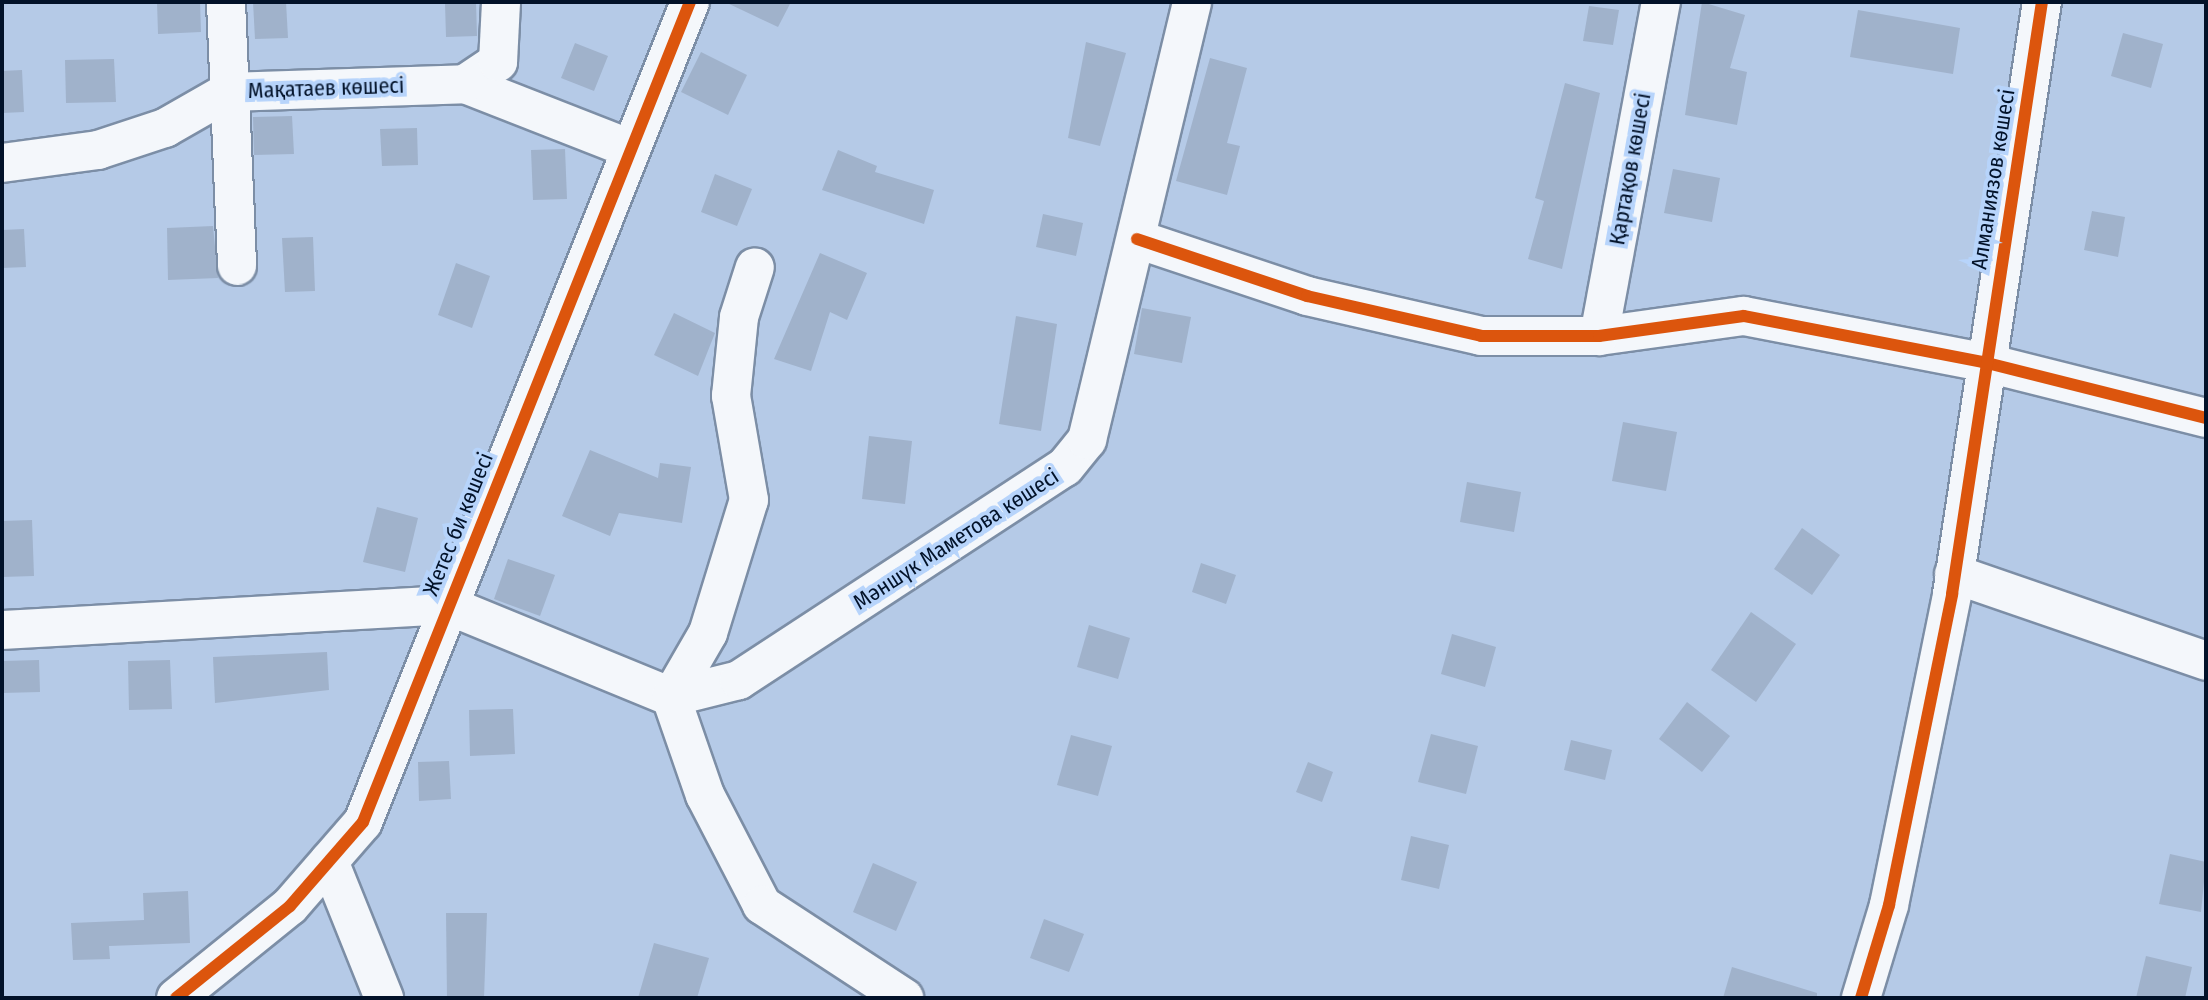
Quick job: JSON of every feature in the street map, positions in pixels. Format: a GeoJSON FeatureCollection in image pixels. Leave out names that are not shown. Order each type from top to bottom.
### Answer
{"type":"FeatureCollection","features":[{"type":"Feature","properties":{"kind":"street"},"geometry":{"type":"LineString","coordinates":[[226,2],[237,266]]}},
{"type":"Feature","properties":{"kind":"street"},"geometry":{"type":"LineString","coordinates":[[465,84],[498,62],[501,2]]}},
{"type":"Feature","properties":{"kind":"street","name":"Жетес би көшесі"},"geometry":{"type":"LineString","coordinates":[[176,998],[290,906],[363,822],[690,2]]}},
{"type":"Feature","properties":{"kind":"street","name":"Мәншүк Маметова көшесі"},"geometry":{"type":"LineString","coordinates":[[671,697],[739,680],[1065,467],[1087,440],[1099,403],[1192,2]]}},
{"type":"Feature","properties":{"kind":"street","name":"Қартақов көшесі"},"geometry":{"type":"LineString","coordinates":[[1599,336],[1661,2]]}},
{"type":"Feature","properties":{"kind":"street","name":"Алманиязов көшесі"},"geometry":{"type":"LineString","coordinates":[[1861,998],[1889,905],[1954,574],[1983,362],[2042,2]]}},
{"type":"Feature","properties":{"kind":"street"},"geometry":{"type":"LineString","coordinates":[[465,84],[631,149]]}},
{"type":"Feature","properties":{"kind":"street","name":"Мақатаев көшесі"},"geometry":{"type":"LineString","coordinates":[[2,163],[98,150],[165,128],[228,92],[465,84]]}},
{"type":"Feature","properties":{"kind":"street"},"geometry":{"type":"LineString","coordinates":[[1137,239],[1307,296],[1481,336],[1599,336],[1744,316],[1983,362],[2206,418]]}},
{"type":"Feature","properties":{"kind":"street"},"geometry":{"type":"LineString","coordinates":[[671,697],[708,633],[749,500],[731,396],[739,317],[755,267]]}},
{"type":"Feature","properties":{"kind":"street"},"geometry":{"type":"LineString","coordinates":[[1954,574],[2206,661]]}},
{"type":"Feature","properties":{"kind":"street"},"geometry":{"type":"LineString","coordinates":[[2,630],[447,605],[671,697],[705,795],[762,905],[904,998]]}},
{"type":"Feature","properties":{"kind":"street"},"geometry":{"type":"LineString","coordinates":[[329,861],[384,998]]}},
{"type":"Feature","properties":{"kind":"building"},"geometry":{"type":"Polygon","coordinates":[[[157,2],[200,2],[201,32],[158,34],[157,2]]]}},
{"type":"Feature","properties":{"kind":"building"},"geometry":{"type":"Polygon","coordinates":[[[253,2],[286,2],[288,38],[255,39],[253,2]]]}},
{"type":"Feature","properties":{"kind":"building"},"geometry":{"type":"Polygon","coordinates":[[[476,2],[477,36],[446,37],[445,3],[476,2]]]}},
{"type":"Feature","properties":{"kind":"building"},"geometry":{"type":"Polygon","coordinates":[[[725,2],[791,2],[778,27],[725,2]]]}},
{"type":"Feature","properties":{"kind":"building"},"geometry":{"type":"Polygon","coordinates":[[[1702,2],[1745,15],[1730,68],[1747,72],[1737,125],[1685,115],[1702,2]]]}},
{"type":"Feature","properties":{"kind":"building"},"geometry":{"type":"Polygon","coordinates":[[[1589,6],[1619,10],[1613,45],[1583,41],[1589,6]]]}},
{"type":"Feature","properties":{"kind":"building"},"geometry":{"type":"Polygon","coordinates":[[[1858,10],[1960,28],[1953,74],[1850,57],[1858,10]]]}},
{"type":"Feature","properties":{"kind":"building"},"geometry":{"type":"Polygon","coordinates":[[[2123,33],[2163,44],[2151,88],[2111,76],[2123,33]]]}},
{"type":"Feature","properties":{"kind":"building"},"geometry":{"type":"Polygon","coordinates":[[[1086,42],[1126,53],[1100,146],[1068,138],[1086,42]]]}},
{"type":"Feature","properties":{"kind":"building"},"geometry":{"type":"Polygon","coordinates":[[[575,43],[608,56],[594,91],[561,78],[575,43]]]}},
{"type":"Feature","properties":{"kind":"building"},"geometry":{"type":"Polygon","coordinates":[[[701,52],[747,75],[728,115],[681,92],[701,52]]]}},
{"type":"Feature","properties":{"kind":"building"},"geometry":{"type":"Polygon","coordinates":[[[1210,58],[1247,68],[1227,143],[1240,146],[1227,195],[1176,181],[1210,58]]]}},
{"type":"Feature","properties":{"kind":"building"},"geometry":{"type":"Polygon","coordinates":[[[114,59],[116,102],[66,103],[65,60],[114,59]]]}},
{"type":"Feature","properties":{"kind":"building"},"geometry":{"type":"Polygon","coordinates":[[[22,70],[24,112],[2,113],[2,71],[22,70]]]}},
{"type":"Feature","properties":{"kind":"building"},"geometry":{"type":"Polygon","coordinates":[[[1565,83],[1600,93],[1562,269],[1528,259],[1544,201],[1535,198],[1565,83]]]}},
{"type":"Feature","properties":{"kind":"building"},"geometry":{"type":"Polygon","coordinates":[[[292,116],[294,154],[254,155],[253,117],[292,116]]]}},
{"type":"Feature","properties":{"kind":"building"},"geometry":{"type":"Polygon","coordinates":[[[417,128],[418,165],[382,166],[380,129],[417,128]]]}},
{"type":"Feature","properties":{"kind":"building"},"geometry":{"type":"Polygon","coordinates":[[[565,149],[567,199],[533,200],[531,150],[565,149]]]}},
{"type":"Feature","properties":{"kind":"building"},"geometry":{"type":"Polygon","coordinates":[[[838,150],[877,166],[875,172],[934,190],[924,224],[822,190],[838,150]]]}},
{"type":"Feature","properties":{"kind":"building"},"geometry":{"type":"Polygon","coordinates":[[[1673,169],[1720,178],[1712,222],[1664,213],[1673,169]]]}},
{"type":"Feature","properties":{"kind":"building"},"geometry":{"type":"Polygon","coordinates":[[[715,174],[752,189],[737,226],[701,212],[715,174]]]}},
{"type":"Feature","properties":{"kind":"building"},"geometry":{"type":"Polygon","coordinates":[[[2092,211],[2125,217],[2118,257],[2084,250],[2092,211]]]}},
{"type":"Feature","properties":{"kind":"building"},"geometry":{"type":"Polygon","coordinates":[[[1043,214],[1083,223],[1076,256],[1036,247],[1043,214]]]}},
{"type":"Feature","properties":{"kind":"building"},"geometry":{"type":"Polygon","coordinates":[[[213,226],[218,278],[168,280],[167,228],[213,226]]]}},
{"type":"Feature","properties":{"kind":"building"},"geometry":{"type":"Polygon","coordinates":[[[24,229],[26,267],[2,268],[2,230],[24,229]]]}},
{"type":"Feature","properties":{"kind":"building"},"geometry":{"type":"Polygon","coordinates":[[[313,237],[315,291],[285,292],[282,238],[313,237]]]}},
{"type":"Feature","properties":{"kind":"building"},"geometry":{"type":"Polygon","coordinates":[[[820,253],[867,273],[847,320],[830,312],[811,371],[774,359],[820,253]]]}},
{"type":"Feature","properties":{"kind":"building"},"geometry":{"type":"Polygon","coordinates":[[[456,263],[490,276],[472,328],[438,315],[456,263]]]}},
{"type":"Feature","properties":{"kind":"building"},"geometry":{"type":"Polygon","coordinates":[[[1142,308],[1191,317],[1182,363],[1134,354],[1142,308]]]}},
{"type":"Feature","properties":{"kind":"building"},"geometry":{"type":"Polygon","coordinates":[[[674,313],[715,333],[698,376],[654,355],[674,313]]]}},
{"type":"Feature","properties":{"kind":"building"},"geometry":{"type":"Polygon","coordinates":[[[1016,316],[1057,324],[1041,431],[999,424],[1016,316]]]}},
{"type":"Feature","properties":{"kind":"building"},"geometry":{"type":"Polygon","coordinates":[[[1623,422],[1677,432],[1666,491],[1612,481],[1623,422]]]}},
{"type":"Feature","properties":{"kind":"building"},"geometry":{"type":"Polygon","coordinates":[[[869,436],[912,441],[905,504],[862,499],[869,436]]]}},
{"type":"Feature","properties":{"kind":"building"},"geometry":{"type":"Polygon","coordinates":[[[590,450],[658,478],[660,463],[691,467],[682,523],[619,513],[610,536],[562,516],[590,450]]]}},
{"type":"Feature","properties":{"kind":"building"},"geometry":{"type":"Polygon","coordinates":[[[1467,482],[1521,492],[1514,532],[1460,522],[1467,482]]]}},
{"type":"Feature","properties":{"kind":"building"},"geometry":{"type":"Polygon","coordinates":[[[377,507],[418,518],[405,572],[363,562],[377,507]]]}},
{"type":"Feature","properties":{"kind":"building"},"geometry":{"type":"Polygon","coordinates":[[[32,520],[34,576],[2,577],[2,521],[32,520]]]}},
{"type":"Feature","properties":{"kind":"building"},"geometry":{"type":"Polygon","coordinates":[[[1802,528],[1840,555],[1812,595],[1774,569],[1802,528]]]}},
{"type":"Feature","properties":{"kind":"building"},"geometry":{"type":"Polygon","coordinates":[[[508,559],[555,575],[540,616],[494,599],[508,559]]]}},
{"type":"Feature","properties":{"kind":"building"},"geometry":{"type":"Polygon","coordinates":[[[1201,563],[1236,575],[1226,604],[1192,592],[1201,563]]]}},
{"type":"Feature","properties":{"kind":"building"},"geometry":{"type":"Polygon","coordinates":[[[1751,612],[1796,644],[1756,702],[1711,670],[1751,612]]]}},
{"type":"Feature","properties":{"kind":"building"},"geometry":{"type":"Polygon","coordinates":[[[1089,625],[1130,638],[1118,679],[1077,667],[1089,625]]]}},
{"type":"Feature","properties":{"kind":"building"},"geometry":{"type":"Polygon","coordinates":[[[1452,634],[1496,647],[1485,687],[1441,674],[1452,634]]]}},
{"type":"Feature","properties":{"kind":"building"},"geometry":{"type":"Polygon","coordinates":[[[327,652],[329,690],[215,703],[213,657],[327,652]]]}},
{"type":"Feature","properties":{"kind":"building"},"geometry":{"type":"Polygon","coordinates":[[[39,660],[40,692],[2,693],[2,661],[39,660]]]}},
{"type":"Feature","properties":{"kind":"building"},"geometry":{"type":"Polygon","coordinates":[[[170,660],[172,709],[129,710],[128,661],[170,660]]]}},
{"type":"Feature","properties":{"kind":"building"},"geometry":{"type":"Polygon","coordinates":[[[1687,702],[1730,736],[1702,772],[1659,739],[1687,702]]]}},
{"type":"Feature","properties":{"kind":"building"},"geometry":{"type":"Polygon","coordinates":[[[513,709],[515,754],[470,756],[469,710],[513,709]]]}},
{"type":"Feature","properties":{"kind":"building"},"geometry":{"type":"Polygon","coordinates":[[[1431,734],[1478,746],[1466,794],[1418,782],[1431,734]]]}},
{"type":"Feature","properties":{"kind":"building"},"geometry":{"type":"Polygon","coordinates":[[[1071,735],[1112,746],[1098,796],[1057,785],[1071,735]]]}},
{"type":"Feature","properties":{"kind":"building"},"geometry":{"type":"Polygon","coordinates":[[[1571,740],[1612,750],[1605,780],[1564,770],[1571,740]]]}},
{"type":"Feature","properties":{"kind":"building"},"geometry":{"type":"Polygon","coordinates":[[[449,761],[451,799],[419,801],[418,762],[449,761]]]}},
{"type":"Feature","properties":{"kind":"building"},"geometry":{"type":"Polygon","coordinates":[[[1308,762],[1333,772],[1322,802],[1296,792],[1308,762]]]}},
{"type":"Feature","properties":{"kind":"building"},"geometry":{"type":"Polygon","coordinates":[[[1411,836],[1449,845],[1439,889],[1401,880],[1411,836]]]}},
{"type":"Feature","properties":{"kind":"building"},"geometry":{"type":"Polygon","coordinates":[[[2170,854],[2206,862],[2201,912],[2159,904],[2170,854]]]}},
{"type":"Feature","properties":{"kind":"building"},"geometry":{"type":"Polygon","coordinates":[[[873,863],[917,882],[896,931],[853,912],[873,863]]]}},
{"type":"Feature","properties":{"kind":"building"},"geometry":{"type":"Polygon","coordinates":[[[188,891],[190,943],[109,946],[110,959],[73,960],[71,923],[144,920],[143,893],[188,891]]]}},
{"type":"Feature","properties":{"kind":"building"},"geometry":{"type":"Polygon","coordinates":[[[446,913],[487,913],[484,998],[447,998],[446,913]]]}},
{"type":"Feature","properties":{"kind":"building"},"geometry":{"type":"Polygon","coordinates":[[[1044,919],[1084,934],[1069,972],[1030,958],[1044,919]]]}},
{"type":"Feature","properties":{"kind":"building"},"geometry":{"type":"Polygon","coordinates":[[[654,943],[709,958],[697,998],[638,998],[654,943]]]}},
{"type":"Feature","properties":{"kind":"building"},"geometry":{"type":"Polygon","coordinates":[[[2146,956],[2192,967],[2185,998],[2136,998],[2146,956]]]}},
{"type":"Feature","properties":{"kind":"building"},"geometry":{"type":"Polygon","coordinates":[[[1732,967],[1817,993],[1817,998],[1723,998],[1732,967]]]}},
{"type":"Feature","properties":{"kind":"cycle path"},"geometry":{"type":"LineString","coordinates":[[176,998],[290,906],[363,822],[690,2]]}},
{"type":"Feature","properties":{"kind":"cycle path"},"geometry":{"type":"LineString","coordinates":[[1861,998],[1889,905],[1952,594],[2042,2]]}},
{"type":"Feature","properties":{"kind":"cycle path"},"geometry":{"type":"LineString","coordinates":[[1137,239],[1307,296],[1481,336],[1599,336],[1744,316],[1983,362],[2206,418]]}}]}
